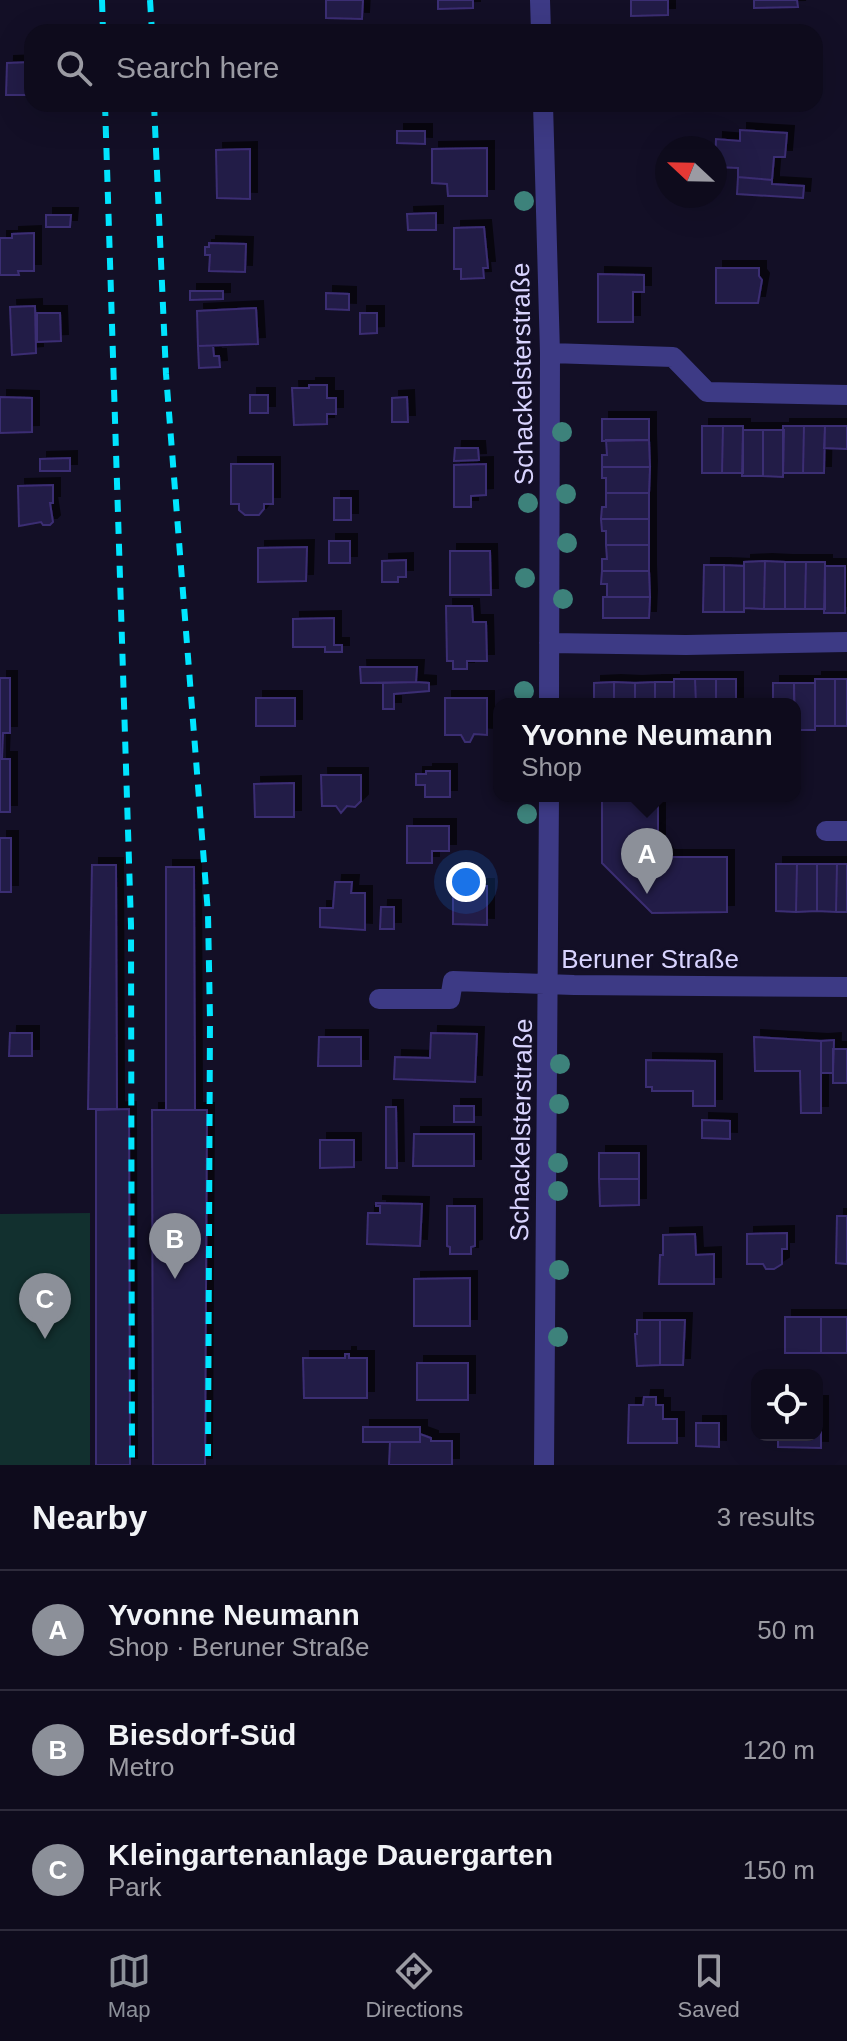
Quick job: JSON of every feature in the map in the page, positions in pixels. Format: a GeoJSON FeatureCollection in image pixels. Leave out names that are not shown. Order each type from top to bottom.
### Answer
{"type":"FeatureCollection","features":[{"type":"Feature","properties":{"kind":"street"},"geometry":{"type":"LineString","coordinates":[[540,0],[541,24]]}},
{"type":"Feature","properties":{"kind":"street","name":"Schackelsterstraße"},"geometry":{"type":"LineString","coordinates":[[543,112],[550,353],[549,698]]}},
{"type":"Feature","properties":{"kind":"street"},"geometry":{"type":"LineString","coordinates":[[550,353],[673,357],[707,392],[847,395]]}},
{"type":"Feature","properties":{"kind":"street"},"geometry":{"type":"LineString","coordinates":[[549,643],[686,645],[847,642]]}},
{"type":"Feature","properties":{"kind":"street","name":"Schackelsterstraße"},"geometry":{"type":"LineString","coordinates":[[544,1465],[549,802]]}},
{"type":"Feature","properties":{"kind":"street"},"geometry":{"type":"LineString","coordinates":[[826,831],[847,831]]}},
{"type":"Feature","properties":{"kind":"street","name":"Beruner Straße"},"geometry":{"type":"LineString","coordinates":[[379,999],[450,999],[453,981],[548,985],[847,987]]}},
{"type":"Feature","properties":{"kind":"green space"},"geometry":{"type":"Polygon","coordinates":[[[90,1213],[90,1465],[0,1465],[0,1214],[90,1213]]]}},
{"type":"Feature","properties":{"kind":"building"},"geometry":{"type":"Polygon","coordinates":[[[326,0],[363,0],[362,19],[326,18],[326,0]]]}},
{"type":"Feature","properties":{"kind":"building"},"geometry":{"type":"Polygon","coordinates":[[[438,0],[473,0],[473,8],[438,9],[438,0]]]}},
{"type":"Feature","properties":{"kind":"building"},"geometry":{"type":"Polygon","coordinates":[[[631,0],[668,0],[668,15],[631,16],[631,0]]]}},
{"type":"Feature","properties":{"kind":"building"},"geometry":{"type":"Polygon","coordinates":[[[754,0],[797,0],[798,7],[754,8],[754,0]]]}},
{"type":"Feature","properties":{"kind":"building"},"geometry":{"type":"Polygon","coordinates":[[[24,62],[24,95],[6,95],[7,63],[24,62]]]}},
{"type":"Feature","properties":{"kind":"building"},"geometry":{"type":"Polygon","coordinates":[[[740,130],[787,133],[785,157],[774,157],[772,180],[738,177],[738,168],[727,168],[727,140],[740,141],[740,130]]]}},
{"type":"Feature","properties":{"kind":"building"},"geometry":{"type":"Polygon","coordinates":[[[397,131],[425,131],[425,144],[397,143],[397,131]]]}},
{"type":"Feature","properties":{"kind":"building"},"geometry":{"type":"Polygon","coordinates":[[[487,148],[487,196],[448,196],[447,184],[432,183],[432,149],[487,148]]]}},
{"type":"Feature","properties":{"kind":"building"},"geometry":{"type":"Polygon","coordinates":[[[250,149],[250,199],[217,198],[216,150],[250,149]]]}},
{"type":"Feature","properties":{"kind":"building"},"geometry":{"type":"Polygon","coordinates":[[[738,177],[804,186],[803,198],[737,194],[738,177]]]}},
{"type":"Feature","properties":{"kind":"building"},"geometry":{"type":"Polygon","coordinates":[[[436,213],[436,230],[408,230],[407,214],[436,213]]]}},
{"type":"Feature","properties":{"kind":"building"},"geometry":{"type":"Polygon","coordinates":[[[46,215],[71,215],[70,227],[46,227],[46,215]]]}},
{"type":"Feature","properties":{"kind":"building"},"geometry":{"type":"Polygon","coordinates":[[[484,227],[488,268],[483,268],[484,278],[461,279],[461,269],[454,269],[454,228],[484,227]]]}},
{"type":"Feature","properties":{"kind":"building"},"geometry":{"type":"Polygon","coordinates":[[[34,233],[34,271],[0,275],[0,238],[34,233]]]}},
{"type":"Feature","properties":{"kind":"building"},"geometry":{"type":"Polygon","coordinates":[[[209,243],[246,244],[245,272],[209,271],[210,255],[205,255],[205,247],[209,247],[209,243]]]}},
{"type":"Feature","properties":{"kind":"building"},"geometry":{"type":"Polygon","coordinates":[[[716,268],[759,268],[762,280],[758,303],[716,303],[716,268]]]}},
{"type":"Feature","properties":{"kind":"building"},"geometry":{"type":"Polygon","coordinates":[[[598,274],[644,275],[644,292],[633,292],[633,322],[598,322],[598,274]]]}},
{"type":"Feature","properties":{"kind":"building"},"geometry":{"type":"Polygon","coordinates":[[[190,291],[223,291],[223,299],[190,300],[190,291]]]}},
{"type":"Feature","properties":{"kind":"building"},"geometry":{"type":"Polygon","coordinates":[[[326,293],[349,294],[349,310],[326,309],[326,293]]]}},
{"type":"Feature","properties":{"kind":"building"},"geometry":{"type":"Polygon","coordinates":[[[35,306],[36,353],[12,355],[10,307],[35,306]]]}},
{"type":"Feature","properties":{"kind":"building"},"geometry":{"type":"Polygon","coordinates":[[[256,308],[258,344],[198,346],[197,311],[256,308]]]}},
{"type":"Feature","properties":{"kind":"building"},"geometry":{"type":"Polygon","coordinates":[[[37,313],[60,313],[61,341],[37,342],[37,313]]]}},
{"type":"Feature","properties":{"kind":"building"},"geometry":{"type":"Polygon","coordinates":[[[360,313],[377,313],[377,333],[360,334],[360,313]]]}},
{"type":"Feature","properties":{"kind":"building"},"geometry":{"type":"Polygon","coordinates":[[[198,346],[213,346],[214,356],[219,356],[220,367],[199,368],[198,346]]]}},
{"type":"Feature","properties":{"kind":"building"},"geometry":{"type":"Polygon","coordinates":[[[309,385],[327,385],[327,398],[336,398],[336,414],[327,414],[327,424],[294,425],[292,388],[309,388],[309,385]]]}},
{"type":"Feature","properties":{"kind":"building"},"geometry":{"type":"Polygon","coordinates":[[[250,395],[268,395],[268,413],[250,413],[250,395]]]}},
{"type":"Feature","properties":{"kind":"building"},"geometry":{"type":"Polygon","coordinates":[[[0,397],[32,398],[32,432],[0,433],[0,397]]]}},
{"type":"Feature","properties":{"kind":"building"},"geometry":{"type":"Polygon","coordinates":[[[407,397],[408,422],[392,422],[392,398],[407,397]]]}},
{"type":"Feature","properties":{"kind":"building"},"geometry":{"type":"Polygon","coordinates":[[[602,419],[649,419],[649,440],[602,441],[602,419]]]}},
{"type":"Feature","properties":{"kind":"building"},"geometry":{"type":"Polygon","coordinates":[[[702,426],[723,426],[722,473],[702,473],[702,426]]]}},
{"type":"Feature","properties":{"kind":"building"},"geometry":{"type":"Polygon","coordinates":[[[723,426],[743,426],[743,473],[722,473],[723,426]]]}},
{"type":"Feature","properties":{"kind":"building"},"geometry":{"type":"Polygon","coordinates":[[[783,426],[804,426],[803,473],[783,473],[783,426]]]}},
{"type":"Feature","properties":{"kind":"building"},"geometry":{"type":"Polygon","coordinates":[[[804,426],[825,426],[824,473],[803,473],[804,426]]]}},
{"type":"Feature","properties":{"kind":"building"},"geometry":{"type":"Polygon","coordinates":[[[825,426],[847,426],[847,449],[824,448],[825,426]]]}},
{"type":"Feature","properties":{"kind":"building"},"geometry":{"type":"Polygon","coordinates":[[[743,430],[763,430],[763,476],[742,476],[743,430]]]}},
{"type":"Feature","properties":{"kind":"building"},"geometry":{"type":"Polygon","coordinates":[[[763,430],[784,430],[783,477],[763,476],[763,430]]]}},
{"type":"Feature","properties":{"kind":"building"},"geometry":{"type":"Polygon","coordinates":[[[606,440],[649,440],[650,467],[602,467],[602,455],[607,455],[606,440]]]}},
{"type":"Feature","properties":{"kind":"building"},"geometry":{"type":"Polygon","coordinates":[[[455,448],[478,448],[479,460],[454,461],[455,448]]]}},
{"type":"Feature","properties":{"kind":"building"},"geometry":{"type":"Polygon","coordinates":[[[70,458],[70,471],[40,471],[40,459],[70,458]]]}},
{"type":"Feature","properties":{"kind":"building"},"geometry":{"type":"Polygon","coordinates":[[[231,464],[273,464],[273,504],[264,504],[259,515],[245,515],[239,510],[239,504],[231,504],[231,464]]]}},
{"type":"Feature","properties":{"kind":"building"},"geometry":{"type":"Polygon","coordinates":[[[486,464],[486,495],[471,496],[471,507],[454,507],[454,465],[486,464]]]}},
{"type":"Feature","properties":{"kind":"building"},"geometry":{"type":"Polygon","coordinates":[[[602,467],[650,467],[649,493],[606,493],[602,467]]]}},
{"type":"Feature","properties":{"kind":"building"},"geometry":{"type":"Polygon","coordinates":[[[53,485],[53,503],[50,503],[53,522],[50,525],[41,522],[19,526],[18,486],[53,485]]]}},
{"type":"Feature","properties":{"kind":"building"},"geometry":{"type":"Polygon","coordinates":[[[606,493],[649,493],[649,519],[601,519],[602,507],[606,507],[606,493]]]}},
{"type":"Feature","properties":{"kind":"building"},"geometry":{"type":"Polygon","coordinates":[[[334,498],[351,498],[351,520],[334,520],[334,498]]]}},
{"type":"Feature","properties":{"kind":"building"},"geometry":{"type":"Polygon","coordinates":[[[601,519],[649,519],[649,545],[606,545],[606,531],[602,531],[601,519]]]}},
{"type":"Feature","properties":{"kind":"building"},"geometry":{"type":"Polygon","coordinates":[[[329,541],[350,541],[350,563],[329,563],[329,541]]]}},
{"type":"Feature","properties":{"kind":"building"},"geometry":{"type":"Polygon","coordinates":[[[606,545],[649,545],[649,571],[602,571],[602,559],[607,559],[606,545]]]}},
{"type":"Feature","properties":{"kind":"building"},"geometry":{"type":"Polygon","coordinates":[[[307,547],[306,581],[258,582],[258,548],[307,547]]]}},
{"type":"Feature","properties":{"kind":"building"},"geometry":{"type":"Polygon","coordinates":[[[450,551],[490,551],[491,595],[450,595],[450,551]]]}},
{"type":"Feature","properties":{"kind":"building"},"geometry":{"type":"Polygon","coordinates":[[[406,560],[406,577],[398,577],[398,582],[382,582],[382,561],[406,560]]]}},
{"type":"Feature","properties":{"kind":"building"},"geometry":{"type":"Polygon","coordinates":[[[765,561],[764,609],[744,608],[744,562],[765,561]]]}},
{"type":"Feature","properties":{"kind":"building"},"geometry":{"type":"Polygon","coordinates":[[[765,561],[785,562],[785,609],[764,609],[765,561]]]}},
{"type":"Feature","properties":{"kind":"building"},"geometry":{"type":"Polygon","coordinates":[[[785,562],[806,562],[805,609],[785,609],[785,562]]]}},
{"type":"Feature","properties":{"kind":"building"},"geometry":{"type":"Polygon","coordinates":[[[806,562],[825,562],[825,609],[805,609],[806,562]]]}},
{"type":"Feature","properties":{"kind":"building"},"geometry":{"type":"Polygon","coordinates":[[[704,565],[724,565],[724,612],[703,612],[704,565]]]}},
{"type":"Feature","properties":{"kind":"building"},"geometry":{"type":"Polygon","coordinates":[[[724,565],[744,566],[744,612],[724,612],[724,565]]]}},
{"type":"Feature","properties":{"kind":"building"},"geometry":{"type":"Polygon","coordinates":[[[825,566],[845,566],[845,613],[824,613],[825,566]]]}},
{"type":"Feature","properties":{"kind":"building"},"geometry":{"type":"Polygon","coordinates":[[[602,571],[649,571],[650,597],[607,597],[607,584],[601,584],[602,571]]]}},
{"type":"Feature","properties":{"kind":"building"},"geometry":{"type":"Polygon","coordinates":[[[603,597],[650,597],[649,618],[603,618],[603,597]]]}},
{"type":"Feature","properties":{"kind":"building"},"geometry":{"type":"Polygon","coordinates":[[[446,606],[472,606],[473,622],[486,622],[487,661],[467,661],[467,669],[453,669],[453,661],[447,661],[446,606]]]}},
{"type":"Feature","properties":{"kind":"building"},"geometry":{"type":"Polygon","coordinates":[[[334,618],[334,645],[342,645],[342,652],[325,652],[325,647],[293,647],[293,619],[334,618]]]}},
{"type":"Feature","properties":{"kind":"building"},"geometry":{"type":"Polygon","coordinates":[[[360,667],[417,667],[416,682],[361,683],[360,667]]]}},
{"type":"Feature","properties":{"kind":"building"},"geometry":{"type":"Polygon","coordinates":[[[0,678],[10,678],[10,733],[3,733],[2,759],[10,759],[10,812],[0,812],[0,678]]]}},
{"type":"Feature","properties":{"kind":"building"},"geometry":{"type":"Polygon","coordinates":[[[674,679],[695,679],[696,698],[674,698],[674,679]]]}},
{"type":"Feature","properties":{"kind":"building"},"geometry":{"type":"Polygon","coordinates":[[[695,679],[716,679],[716,698],[696,698],[695,679]]]}},
{"type":"Feature","properties":{"kind":"building"},"geometry":{"type":"Polygon","coordinates":[[[716,679],[736,679],[736,698],[716,698],[716,679]]]}},
{"type":"Feature","properties":{"kind":"building"},"geometry":{"type":"Polygon","coordinates":[[[815,679],[835,679],[835,726],[815,726],[815,679]]]}},
{"type":"Feature","properties":{"kind":"building"},"geometry":{"type":"Polygon","coordinates":[[[835,679],[847,679],[847,726],[835,726],[835,679]]]}},
{"type":"Feature","properties":{"kind":"building"},"geometry":{"type":"Polygon","coordinates":[[[614,682],[614,698],[594,698],[594,683],[614,682]]]}},
{"type":"Feature","properties":{"kind":"building"},"geometry":{"type":"Polygon","coordinates":[[[614,682],[635,683],[635,698],[614,698],[614,682]]]}},
{"type":"Feature","properties":{"kind":"building"},"geometry":{"type":"Polygon","coordinates":[[[655,682],[655,698],[635,698],[635,683],[655,682]]]}},
{"type":"Feature","properties":{"kind":"building"},"geometry":{"type":"Polygon","coordinates":[[[655,682],[674,682],[674,698],[655,698],[655,682]]]}},
{"type":"Feature","properties":{"kind":"building"},"geometry":{"type":"Polygon","coordinates":[[[383,683],[429,683],[429,691],[394,694],[394,709],[383,709],[383,683]]]}},
{"type":"Feature","properties":{"kind":"building"},"geometry":{"type":"Polygon","coordinates":[[[773,683],[794,683],[794,698],[773,698],[773,683]]]}},
{"type":"Feature","properties":{"kind":"building"},"geometry":{"type":"Polygon","coordinates":[[[794,683],[815,683],[815,730],[801,730],[801,698],[794,698],[794,683]]]}},
{"type":"Feature","properties":{"kind":"building"},"geometry":{"type":"Polygon","coordinates":[[[256,698],[295,698],[295,726],[256,726],[256,698]]]}},
{"type":"Feature","properties":{"kind":"building"},"geometry":{"type":"Polygon","coordinates":[[[445,698],[487,698],[487,735],[474,734],[470,742],[465,742],[461,735],[445,735],[445,698]]]}},
{"type":"Feature","properties":{"kind":"building"},"geometry":{"type":"Polygon","coordinates":[[[426,771],[450,771],[450,797],[425,797],[425,785],[416,785],[416,774],[426,774],[426,771]]]}},
{"type":"Feature","properties":{"kind":"building"},"geometry":{"type":"Polygon","coordinates":[[[321,775],[361,775],[361,801],[355,807],[347,806],[341,813],[336,806],[322,806],[321,775]]]}},
{"type":"Feature","properties":{"kind":"building"},"geometry":{"type":"Polygon","coordinates":[[[294,783],[294,817],[255,817],[254,784],[294,783]]]}},
{"type":"Feature","properties":{"kind":"building"},"geometry":{"type":"Polygon","coordinates":[[[602,802],[658,802],[658,847],[667,857],[727,857],[727,912],[652,913],[602,863],[602,802]]]}},
{"type":"Feature","properties":{"kind":"building"},"geometry":{"type":"Polygon","coordinates":[[[407,826],[449,826],[449,851],[432,851],[432,863],[407,863],[407,826]]]}},
{"type":"Feature","properties":{"kind":"building"},"geometry":{"type":"Polygon","coordinates":[[[0,838],[11,838],[11,892],[0,892],[0,838]]]}},
{"type":"Feature","properties":{"kind":"building"},"geometry":{"type":"Polygon","coordinates":[[[776,864],[797,864],[796,912],[776,911],[776,864]]]}},
{"type":"Feature","properties":{"kind":"building"},"geometry":{"type":"Polygon","coordinates":[[[797,864],[817,864],[817,911],[796,912],[797,864]]]}},
{"type":"Feature","properties":{"kind":"building"},"geometry":{"type":"Polygon","coordinates":[[[817,864],[837,864],[836,912],[817,911],[817,864]]]}},
{"type":"Feature","properties":{"kind":"building"},"geometry":{"type":"Polygon","coordinates":[[[837,864],[847,864],[847,912],[836,912],[837,864]]]}},
{"type":"Feature","properties":{"kind":"building"},"geometry":{"type":"Polygon","coordinates":[[[92,865],[116,865],[117,1109],[88,1109],[92,865]]]}},
{"type":"Feature","properties":{"kind":"building"},"geometry":{"type":"Polygon","coordinates":[[[166,867],[194,867],[195,1110],[166,1110],[166,867]]]}},
{"type":"Feature","properties":{"kind":"building"},"geometry":{"type":"Polygon","coordinates":[[[335,882],[352,882],[351,893],[365,893],[365,930],[320,927],[320,908],[333,908],[335,882]]]}},
{"type":"Feature","properties":{"kind":"building"},"geometry":{"type":"Polygon","coordinates":[[[453,886],[487,886],[487,925],[453,924],[453,886]]]}},
{"type":"Feature","properties":{"kind":"building"},"geometry":{"type":"Polygon","coordinates":[[[381,907],[394,907],[394,929],[380,929],[381,907]]]}},
{"type":"Feature","properties":{"kind":"building"},"geometry":{"type":"Polygon","coordinates":[[[10,1033],[32,1033],[32,1056],[9,1056],[10,1033]]]}},
{"type":"Feature","properties":{"kind":"building"},"geometry":{"type":"Polygon","coordinates":[[[431,1033],[477,1034],[475,1082],[394,1079],[395,1057],[430,1058],[431,1033]]]}},
{"type":"Feature","properties":{"kind":"building"},"geometry":{"type":"Polygon","coordinates":[[[319,1037],[361,1037],[361,1066],[318,1066],[319,1037]]]}},
{"type":"Feature","properties":{"kind":"building"},"geometry":{"type":"Polygon","coordinates":[[[754,1037],[821,1041],[821,1113],[801,1113],[800,1071],[755,1071],[754,1037]]]}},
{"type":"Feature","properties":{"kind":"building"},"geometry":{"type":"Polygon","coordinates":[[[834,1040],[833,1073],[821,1073],[821,1041],[834,1040]]]}},
{"type":"Feature","properties":{"kind":"building"},"geometry":{"type":"Polygon","coordinates":[[[833,1049],[847,1049],[847,1083],[833,1083],[833,1049]]]}},
{"type":"Feature","properties":{"kind":"building"},"geometry":{"type":"Polygon","coordinates":[[[646,1060],[715,1061],[715,1106],[693,1106],[693,1091],[652,1091],[652,1087],[646,1087],[646,1060]]]}},
{"type":"Feature","properties":{"kind":"building"},"geometry":{"type":"Polygon","coordinates":[[[454,1106],[474,1106],[474,1122],[454,1122],[454,1106]]]}},
{"type":"Feature","properties":{"kind":"building"},"geometry":{"type":"Polygon","coordinates":[[[386,1107],[396,1107],[397,1168],[386,1168],[386,1107]]]}},
{"type":"Feature","properties":{"kind":"building"},"geometry":{"type":"Polygon","coordinates":[[[129,1109],[130,1465],[96,1465],[96,1110],[129,1109]]]}},
{"type":"Feature","properties":{"kind":"building"},"geometry":{"type":"Polygon","coordinates":[[[152,1110],[207,1110],[205,1465],[153,1465],[152,1110]]]}},
{"type":"Feature","properties":{"kind":"building"},"geometry":{"type":"Polygon","coordinates":[[[702,1120],[730,1121],[730,1139],[702,1138],[702,1120]]]}},
{"type":"Feature","properties":{"kind":"building"},"geometry":{"type":"Polygon","coordinates":[[[414,1134],[474,1134],[474,1166],[413,1166],[414,1134]]]}},
{"type":"Feature","properties":{"kind":"building"},"geometry":{"type":"Polygon","coordinates":[[[320,1140],[354,1140],[354,1167],[320,1168],[320,1140]]]}},
{"type":"Feature","properties":{"kind":"building"},"geometry":{"type":"Polygon","coordinates":[[[599,1153],[639,1153],[639,1179],[599,1179],[599,1153]]]}},
{"type":"Feature","properties":{"kind":"building"},"geometry":{"type":"Polygon","coordinates":[[[599,1179],[639,1179],[639,1205],[600,1206],[599,1179]]]}},
{"type":"Feature","properties":{"kind":"building"},"geometry":{"type":"Polygon","coordinates":[[[376,1203],[422,1204],[420,1246],[367,1244],[368,1213],[380,1213],[380,1206],[376,1203]]]}},
{"type":"Feature","properties":{"kind":"building"},"geometry":{"type":"Polygon","coordinates":[[[447,1206],[475,1206],[475,1246],[471,1247],[471,1254],[450,1254],[450,1247],[447,1246],[447,1206]]]}},
{"type":"Feature","properties":{"kind":"building"},"geometry":{"type":"Polygon","coordinates":[[[837,1216],[847,1216],[847,1264],[836,1263],[837,1216]]]}},
{"type":"Feature","properties":{"kind":"building"},"geometry":{"type":"Polygon","coordinates":[[[787,1233],[787,1249],[782,1249],[782,1264],[766,1269],[763,1264],[747,1264],[747,1234],[787,1233]]]}},
{"type":"Feature","properties":{"kind":"building"},"geometry":{"type":"Polygon","coordinates":[[[695,1234],[696,1255],[714,1254],[714,1284],[659,1284],[663,1235],[695,1234]]]}},
{"type":"Feature","properties":{"kind":"building"},"geometry":{"type":"Polygon","coordinates":[[[470,1278],[470,1326],[414,1326],[414,1279],[470,1278]]]}},
{"type":"Feature","properties":{"kind":"building"},"geometry":{"type":"Polygon","coordinates":[[[785,1317],[821,1317],[821,1353],[785,1353],[785,1317]]]}},
{"type":"Feature","properties":{"kind":"building"},"geometry":{"type":"Polygon","coordinates":[[[821,1317],[847,1317],[847,1353],[821,1353],[821,1317]]]}},
{"type":"Feature","properties":{"kind":"building"},"geometry":{"type":"Polygon","coordinates":[[[637,1320],[660,1320],[660,1365],[637,1366],[637,1320]]]}},
{"type":"Feature","properties":{"kind":"building"},"geometry":{"type":"Polygon","coordinates":[[[660,1320],[685,1320],[683,1365],[660,1365],[660,1320]]]}},
{"type":"Feature","properties":{"kind":"building"},"geometry":{"type":"Polygon","coordinates":[[[345,1354],[349,1354],[349,1358],[367,1358],[367,1398],[304,1398],[303,1358],[345,1358],[345,1354]]]}},
{"type":"Feature","properties":{"kind":"building"},"geometry":{"type":"Polygon","coordinates":[[[417,1363],[468,1363],[468,1400],[417,1400],[417,1363]]]}},
{"type":"Feature","properties":{"kind":"building"},"geometry":{"type":"Polygon","coordinates":[[[644,1397],[656,1397],[656,1405],[663,1405],[663,1419],[677,1419],[677,1443],[628,1443],[629,1405],[643,1405],[644,1397]]]}},
{"type":"Feature","properties":{"kind":"building"},"geometry":{"type":"Polygon","coordinates":[[[696,1423],[719,1423],[719,1447],[696,1446],[696,1423]]]}},
{"type":"Feature","properties":{"kind":"building"},"geometry":{"type":"Polygon","coordinates":[[[363,1427],[420,1427],[420,1442],[363,1442],[363,1427]]]}},
{"type":"Feature","properties":{"kind":"building"},"geometry":{"type":"Polygon","coordinates":[[[420,1434],[431,1438],[431,1441],[452,1441],[452,1465],[389,1465],[390,1442],[420,1442],[420,1434]]]}},
{"type":"Feature","properties":{"kind":"building"},"geometry":{"type":"Polygon","coordinates":[[[778,1441],[821,1441],[821,1448],[778,1447],[778,1441]]]}},
{"type":"Feature","properties":{"kind":"railway"},"geometry":{"type":"LineString","coordinates":[[102,0],[103,24]]}},
{"type":"Feature","properties":{"kind":"railway"},"geometry":{"type":"LineString","coordinates":[[150,0],[152,24]]}},
{"type":"Feature","properties":{"kind":"railway"},"geometry":{"type":"LineString","coordinates":[[105,112],[131,925],[132,1465]]}},
{"type":"Feature","properties":{"kind":"railway"},"geometry":{"type":"LineString","coordinates":[[154,112],[166,374],[208,914],[208,1465]]}},
{"type":"Feature","properties":{"kind":"place","name":"Yvonne Neumann"},"geometry":{"type":"Point","coordinates":[647,894]}},
{"type":"Feature","properties":{"kind":"place","name":"Biesdorf-Süd"},"geometry":{"type":"Point","coordinates":[175,1279]}},
{"type":"Feature","properties":{"kind":"place","name":"Kleingartenanlage Dauergarten"},"geometry":{"type":"Point","coordinates":[45,1339]}}]}
